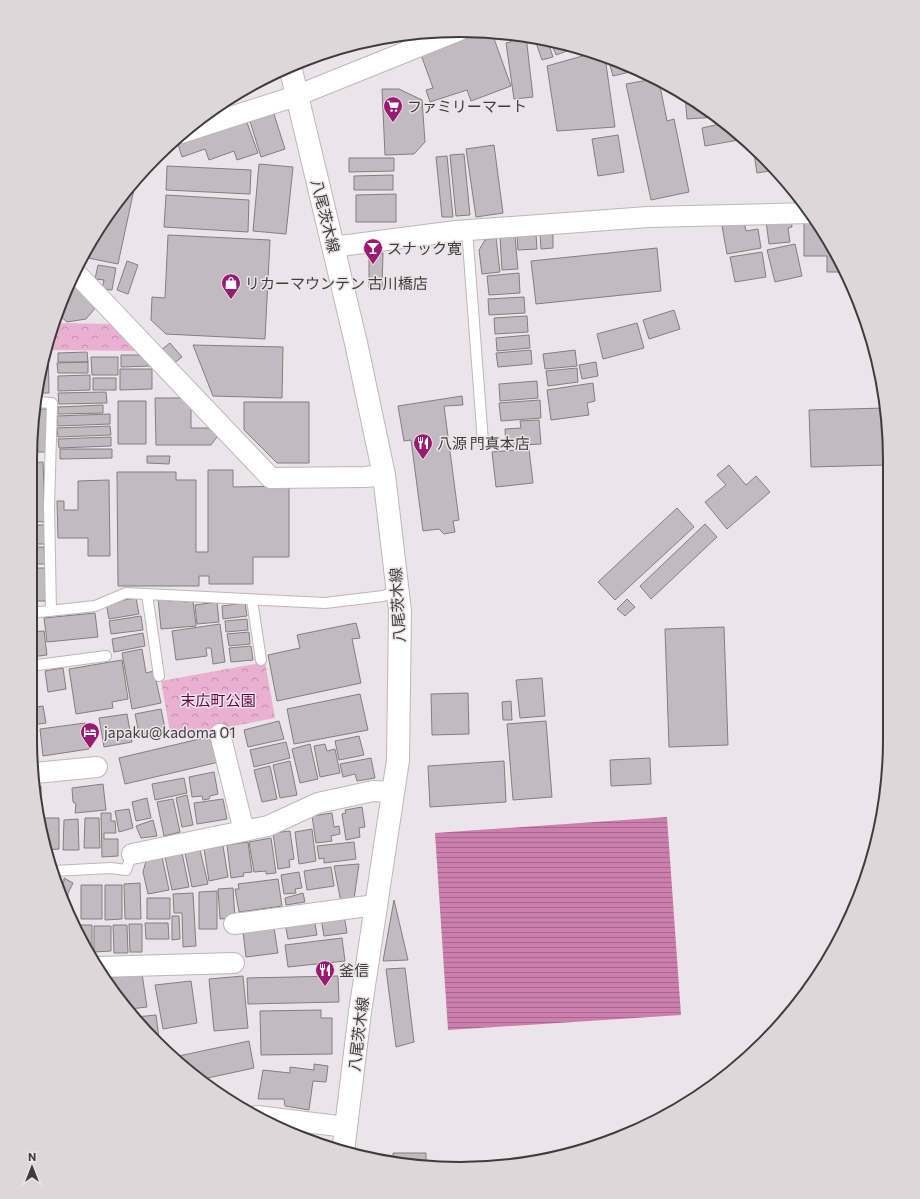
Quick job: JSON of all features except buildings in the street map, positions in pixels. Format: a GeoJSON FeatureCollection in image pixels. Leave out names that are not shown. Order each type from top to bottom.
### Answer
{"type":"FeatureCollection","features":[{"type":"Feature","properties":{"kind":"main road","name":"八尾茨木線"},"geometry":{"type":"LineString","coordinates":[[291,72],[356,343],[384,475],[400,612],[398,760],[375,905],[344,1146]]}},
{"type":"Feature","properties":{"kind":"street"},"geometry":{"type":"LineString","coordinates":[[198,128],[296,96],[441,38]]}},
{"type":"Feature","properties":{"kind":"street"},"geometry":{"type":"LineString","coordinates":[[333,247],[467,230],[648,217],[804,213]]}},
{"type":"Feature","properties":{"kind":"street"},"geometry":{"type":"LineString","coordinates":[[79,277],[271,478],[365,477],[384,475]]}},
{"type":"Feature","properties":{"kind":"street"},"geometry":{"type":"LineString","coordinates":[[220,734],[244,831]]}},
{"type":"Feature","properties":{"kind":"street"},"geometry":{"type":"LineString","coordinates":[[39,773],[97,767]]}},
{"type":"Feature","properties":{"kind":"street"},"geometry":{"type":"LineString","coordinates":[[132,854],[268,826],[318,803],[373,791],[392,792]]}},
{"type":"Feature","properties":{"kind":"street"},"geometry":{"type":"LineString","coordinates":[[234,924],[375,905]]}},
{"type":"Feature","properties":{"kind":"street"},"geometry":{"type":"LineString","coordinates":[[104,967],[234,963]]}},
{"type":"Feature","properties":{"kind":"street"},"geometry":{"type":"LineString","coordinates":[[273,1118],[346,1128]]}},
{"type":"Feature","properties":{"kind":"lane"},"geometry":{"type":"LineString","coordinates":[[467,230],[483,442]]}},
{"type":"Feature","properties":{"kind":"lane"},"geometry":{"type":"LineString","coordinates":[[41,402],[52,403],[49,506],[51,611]]}},
{"type":"Feature","properties":{"kind":"lane"},"geometry":{"type":"LineString","coordinates":[[37,612],[96,606],[126,593],[325,603],[383,596],[398,591]]}},
{"type":"Feature","properties":{"kind":"lane"},"geometry":{"type":"LineString","coordinates":[[147,594],[159,676]]}},
{"type":"Feature","properties":{"kind":"lane"},"geometry":{"type":"LineString","coordinates":[[252,600],[261,660]]}},
{"type":"Feature","properties":{"kind":"lane"},"geometry":{"type":"LineString","coordinates":[[37,665],[106,656]]}},
{"type":"Feature","properties":{"kind":"lane"},"geometry":{"type":"LineString","coordinates":[[58,871],[111,868],[126,870],[132,854]]}},
{"type":"Feature","properties":{"kind":"green space"},"geometry":{"type":"Polygon","coordinates":[[[59,323],[115,324],[140,351],[52,350],[59,323]]]}},
{"type":"Feature","properties":{"kind":"green space","name":"末広町公園"},"geometry":{"type":"Polygon","coordinates":[[[265,662],[275,718],[171,738],[161,681],[265,662]]]}},
{"type":"Feature","properties":{"kind":"shaded area"},"geometry":{"type":"Polygon","coordinates":[[[667,817],[681,1015],[448,1030],[435,833],[667,817]]]}},
{"type":"Feature","properties":{"kind":"place","name":"ファミリーマート"},"geometry":{"type":"Point","coordinates":[393,123]}},
{"type":"Feature","properties":{"kind":"place","name":"スナック寛"},"geometry":{"type":"Point","coordinates":[373,265]}},
{"type":"Feature","properties":{"kind":"place","name":"リカーマウンテン 古川橋店"},"geometry":{"type":"Point","coordinates":[231,300]}},
{"type":"Feature","properties":{"kind":"place","name":"八源 門真本店"},"geometry":{"type":"Point","coordinates":[423,460]}},
{"type":"Feature","properties":{"kind":"place","name":"japaku@kadoma 01"},"geometry":{"type":"Point","coordinates":[90,749]}},
{"type":"Feature","properties":{"kind":"place","name":"釜信"},"geometry":{"type":"Point","coordinates":[325,987]}}]}
